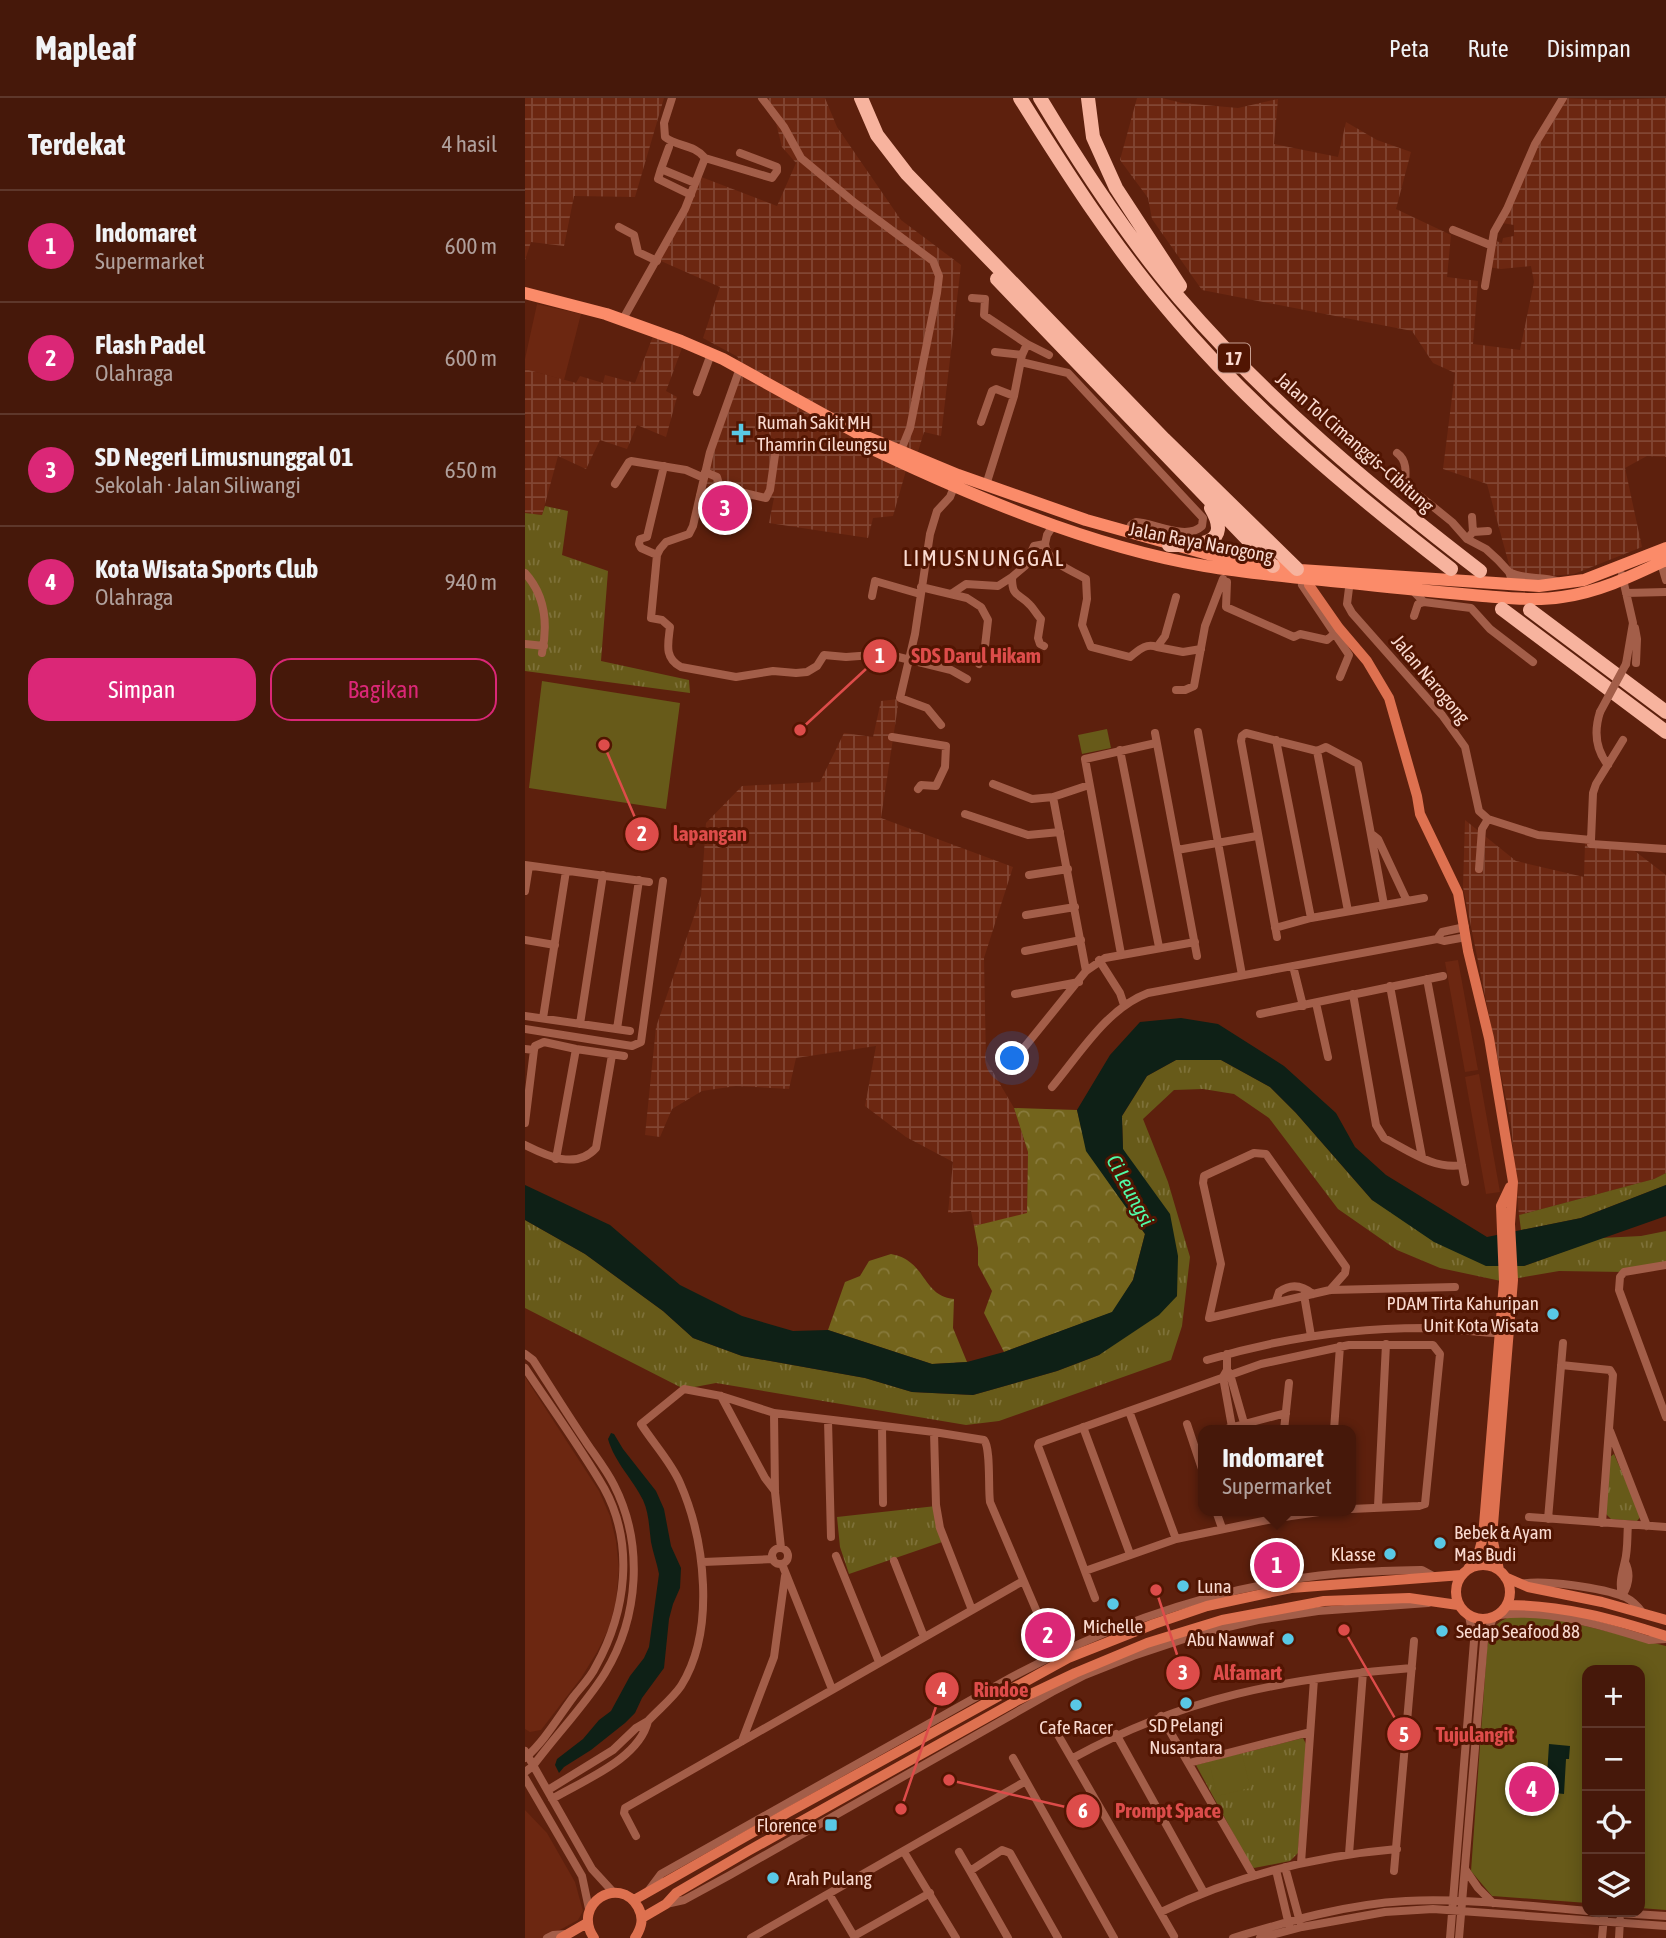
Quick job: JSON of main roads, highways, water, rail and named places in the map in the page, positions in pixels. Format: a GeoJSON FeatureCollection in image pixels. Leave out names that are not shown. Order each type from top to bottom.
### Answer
{"type":"FeatureCollection","features":[{"type":"Feature","properties":{"kind":"highway"},"geometry":{"type":"LineString","coordinates":[[851,98],[869,140],[900,180],[1204,495],[1272,571]]}},
{"type":"Feature","properties":{"kind":"highway"},"geometry":{"type":"LineString","coordinates":[[863,98],[877,135],[907,174],[1301,579]]}},
{"type":"Feature","properties":{"kind":"highway"},"geometry":{"type":"LineString","coordinates":[[1011,98],[1073,183]]}},
{"type":"Feature","properties":{"kind":"highway","name":"Jalan Tol Cimanggis–Cibitung"},"geometry":{"type":"LineString","coordinates":[[1020,98],[1073,183],[1166,308],[1242,390],[1335,477],[1451,569]]}},
{"type":"Feature","properties":{"kind":"highway","name":"Jalan Tol Cimanggis–Cibitung"},"geometry":{"type":"LineString","coordinates":[[1040,98],[1086,174],[1129,233],[1179,298],[1253,379],[1345,464],[1480,571]]}},
{"type":"Feature","properties":{"kind":"highway"},"geometry":{"type":"LineString","coordinates":[[1088,98],[1093,137],[1116,188],[1215,338]]}},
{"type":"Feature","properties":{"kind":"highway"},"geometry":{"type":"LineString","coordinates":[[1169,545],[1201,545],[1215,536],[1218,519],[1204,495]]}},
{"type":"Feature","properties":{"kind":"highway"},"geometry":{"type":"LineString","coordinates":[[1503,609],[1666,732]]}},
{"type":"Feature","properties":{"kind":"highway"},"geometry":{"type":"LineString","coordinates":[[1529,610],[1666,712]]}},
{"type":"Feature","properties":{"kind":"main road","name":"Jalan Raya Narogong"},"geometry":{"type":"LineString","coordinates":[[525,293],[623,319],[711,354],[898,457],[1054,524],[1121,547],[1204,566],[1272,571]]}},
{"type":"Feature","properties":{"kind":"main road","name":"Jalan Raya Narogong"},"geometry":{"type":"LineString","coordinates":[[956,480],[986,485],[1127,533],[1301,579],[1379,588],[1532,599],[1561,597],[1590,591],[1666,548]]}},
{"type":"Feature","properties":{"kind":"main road","name":"Jalan Raya Narogong"},"geometry":{"type":"LineString","coordinates":[[1301,579],[1514,586],[1584,580],[1663,561]]}},
{"type":"Feature","properties":{"kind":"main road"},"geometry":{"type":"LineString","coordinates":[[1204,566],[1224,577],[1301,579],[1324,586],[1379,588]]}},
{"type":"Feature","properties":{"kind":"water","name":"Ci Leungsi"},"geometry":{"type":"Polygon","coordinates":[[[1181,1018],[1218,1024],[1284,1066],[1336,1113],[1355,1147],[1386,1175],[1487,1237],[1581,1218],[1666,1185],[1666,1216],[1524,1266],[1486,1266],[1434,1242],[1372,1200],[1270,1087],[1221,1060],[1176,1060],[1147,1076],[1122,1116],[1123,1149],[1170,1214],[1178,1256],[1177,1296],[1159,1315],[1099,1355],[1057,1371],[973,1395],[912,1392],[865,1378],[742,1356],[693,1338],[663,1311],[585,1254],[525,1220],[525,1185],[610,1225],[680,1285],[742,1316],[793,1331],[828,1330],[932,1364],[967,1362],[1004,1352],[1112,1312],[1133,1280],[1145,1234],[1086,1151],[1077,1110],[1110,1055],[1140,1022],[1181,1018]]]}},
{"type":"Feature","properties":{"kind":"water"},"geometry":{"type":"Polygon","coordinates":[[[611,1433],[656,1491],[664,1509],[671,1546],[681,1568],[680,1588],[669,1619],[664,1668],[642,1698],[635,1713],[559,1773],[555,1765],[557,1759],[583,1739],[599,1720],[611,1711],[649,1647],[659,1574],[645,1505],[611,1448],[608,1439],[611,1433]]]}},
{"type":"Feature","properties":{"kind":"water"},"geometry":{"type":"Polygon","coordinates":[[[1549,1744],[1570,1746],[1569,1759],[1566,1759],[1564,1794],[1546,1792],[1549,1744]]]}},
{"type":"Feature","properties":{"kind":"place","name":"Rumah Sakit MH Thamrin Cileungsu"},"geometry":{"type":"Point","coordinates":[741,433]}},
{"type":"Feature","properties":{"kind":"place","name":"SD Negeri Limusnunggal 01"},"geometry":{"type":"Point","coordinates":[725,508]}},
{"type":"Feature","properties":{"kind":"place","name":"SDS Darul Hikam"},"geometry":{"type":"Point","coordinates":[800,730]}},
{"type":"Feature","properties":{"kind":"place","name":"lapangan"},"geometry":{"type":"Point","coordinates":[604,745]}},
{"type":"Feature","properties":{"kind":"place","name":"PDAM Tirta Kahuripan Unit Kota Wisata"},"geometry":{"type":"Point","coordinates":[1553,1314]}},
{"type":"Feature","properties":{"kind":"place","name":"Bebek & Ayam Mas Budi"},"geometry":{"type":"Point","coordinates":[1440,1543]}},
{"type":"Feature","properties":{"kind":"place","name":"Klasse"},"geometry":{"type":"Point","coordinates":[1390,1554]}},
{"type":"Feature","properties":{"kind":"place","name":"Indomaret"},"geometry":{"type":"Point","coordinates":[1277,1565]}},
{"type":"Feature","properties":{"kind":"place","name":"Luna"},"geometry":{"type":"Point","coordinates":[1183,1586]}},
{"type":"Feature","properties":{"kind":"place","name":"Alfamart"},"geometry":{"type":"Point","coordinates":[1156,1590]}},
{"type":"Feature","properties":{"kind":"place","name":"Michelle"},"geometry":{"type":"Point","coordinates":[1113,1604]}},
{"type":"Feature","properties":{"kind":"place","name":"Tujulangit"},"geometry":{"type":"Point","coordinates":[1344,1630]}},
{"type":"Feature","properties":{"kind":"place","name":"Sedap Seafood 88"},"geometry":{"type":"Point","coordinates":[1442,1631]}},
{"type":"Feature","properties":{"kind":"place","name":"Flash Padel"},"geometry":{"type":"Point","coordinates":[1048,1635]}},
{"type":"Feature","properties":{"kind":"place","name":"Abu Nawwaf"},"geometry":{"type":"Point","coordinates":[1288,1639]}},
{"type":"Feature","properties":{"kind":"place","name":"SD Pelangi Nusantara"},"geometry":{"type":"Point","coordinates":[1186,1703]}},
{"type":"Feature","properties":{"kind":"place","name":"Cafe Racer"},"geometry":{"type":"Point","coordinates":[1076,1705]}},
{"type":"Feature","properties":{"kind":"place","name":"Prompt Space"},"geometry":{"type":"Point","coordinates":[949,1780]}},
{"type":"Feature","properties":{"kind":"place","name":"Kota Wisata Sports Club"},"geometry":{"type":"Point","coordinates":[1532,1789]}},
{"type":"Feature","properties":{"kind":"place","name":"Rindoe"},"geometry":{"type":"Point","coordinates":[901,1809]}},
{"type":"Feature","properties":{"kind":"place","name":"Florence"},"geometry":{"type":"Point","coordinates":[831,1825]}},
{"type":"Feature","properties":{"kind":"place","name":"Arah Pulang"},"geometry":{"type":"Point","coordinates":[773,1878]}},
{"type":"Feature","properties":{"kind":"district","name":"LIMUSNUNGGAL"},"geometry":{"type":"Point","coordinates":[984,558]}}]}
